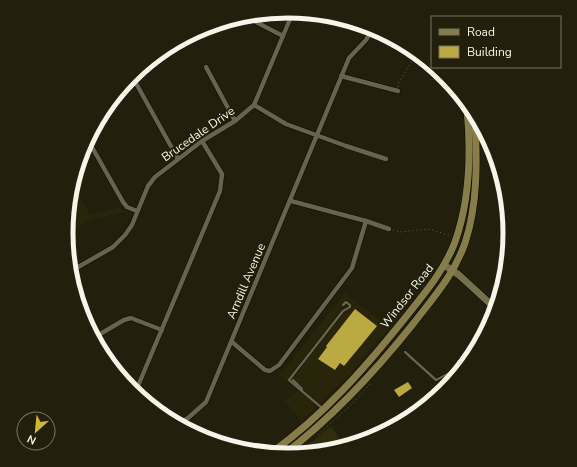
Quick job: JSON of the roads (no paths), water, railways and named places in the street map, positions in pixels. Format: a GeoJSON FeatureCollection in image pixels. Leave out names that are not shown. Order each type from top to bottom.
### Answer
{"type":"FeatureCollection","features":[{"type":"Feature","properties":{"kind":"main road","name":"Windsor Road"},"geometry":{"type":"LineString","coordinates":[[276,449],[324,409],[368,363],[444,265],[456,238],[463,211],[468,175],[469,151],[467,113]]}},
{"type":"Feature","properties":{"kind":"main road","name":"Windsor Road"},"geometry":{"type":"LineString","coordinates":[[292,449],[348,399],[377,369],[453,271],[465,242],[472,208],[475,183],[475,126]]}},
{"type":"Feature","properties":{"kind":"main road"},"geometry":{"type":"LineString","coordinates":[[444,265],[453,271],[492,305]]}},
{"type":"Feature","properties":{"kind":"main road"},"geometry":{"type":"LineString","coordinates":[[298,444],[301,437],[319,419],[324,409],[329,409],[348,399]]}},
{"type":"Feature","properties":{"kind":"street","name":"Brucedale Drive"},"geometry":{"type":"LineString","coordinates":[[76,268],[113,247],[125,235],[138,211],[148,186],[155,177],[202,141],[235,121],[254,105],[290,18]]}},
{"type":"Feature","properties":{"kind":"street"},"geometry":{"type":"LineString","coordinates":[[254,21],[283,36]]}},
{"type":"Feature","properties":{"kind":"street","name":"Arndill Avenue"},"geometry":{"type":"LineString","coordinates":[[183,421],[206,402],[291,201],[349,58],[366,40],[370,34]]}},
{"type":"Feature","properties":{"kind":"street"},"geometry":{"type":"LineString","coordinates":[[206,67],[235,121]]}},
{"type":"Feature","properties":{"kind":"street"},"geometry":{"type":"LineString","coordinates":[[341,76],[398,91]]}},
{"type":"Feature","properties":{"kind":"street"},"geometry":{"type":"LineString","coordinates":[[135,82],[178,159]]}},
{"type":"Feature","properties":{"kind":"street"},"geometry":{"type":"LineString","coordinates":[[254,105],[286,124],[386,159]]}},
{"type":"Feature","properties":{"kind":"street"},"geometry":{"type":"LineString","coordinates":[[137,387],[220,190],[222,174],[202,141]]}},
{"type":"Feature","properties":{"kind":"street"},"geometry":{"type":"LineString","coordinates":[[91,146],[123,202],[138,211]]}},
{"type":"Feature","properties":{"kind":"street"},"geometry":{"type":"LineString","coordinates":[[291,201],[366,221],[389,229]]}},
{"type":"Feature","properties":{"kind":"street"},"geometry":{"type":"LineString","coordinates":[[232,342],[265,370],[270,371],[279,365],[352,268],[366,221]]}},
{"type":"Feature","properties":{"kind":"street"},"geometry":{"type":"LineString","coordinates":[[98,335],[124,320],[131,318],[162,330]]}},
{"type":"Feature","properties":{"kind":"lane"},"geometry":{"type":"LineString","coordinates":[[302,389],[289,380],[343,311],[349,309],[350,305],[346,302],[343,305]]}},
{"type":"Feature","properties":{"kind":"lane"},"geometry":{"type":"LineString","coordinates":[[404,352],[436,380],[453,371],[459,362]]}},
{"type":"Feature","properties":{"kind":"lane"},"geometry":{"type":"LineString","coordinates":[[293,380],[324,409]]}}]}
